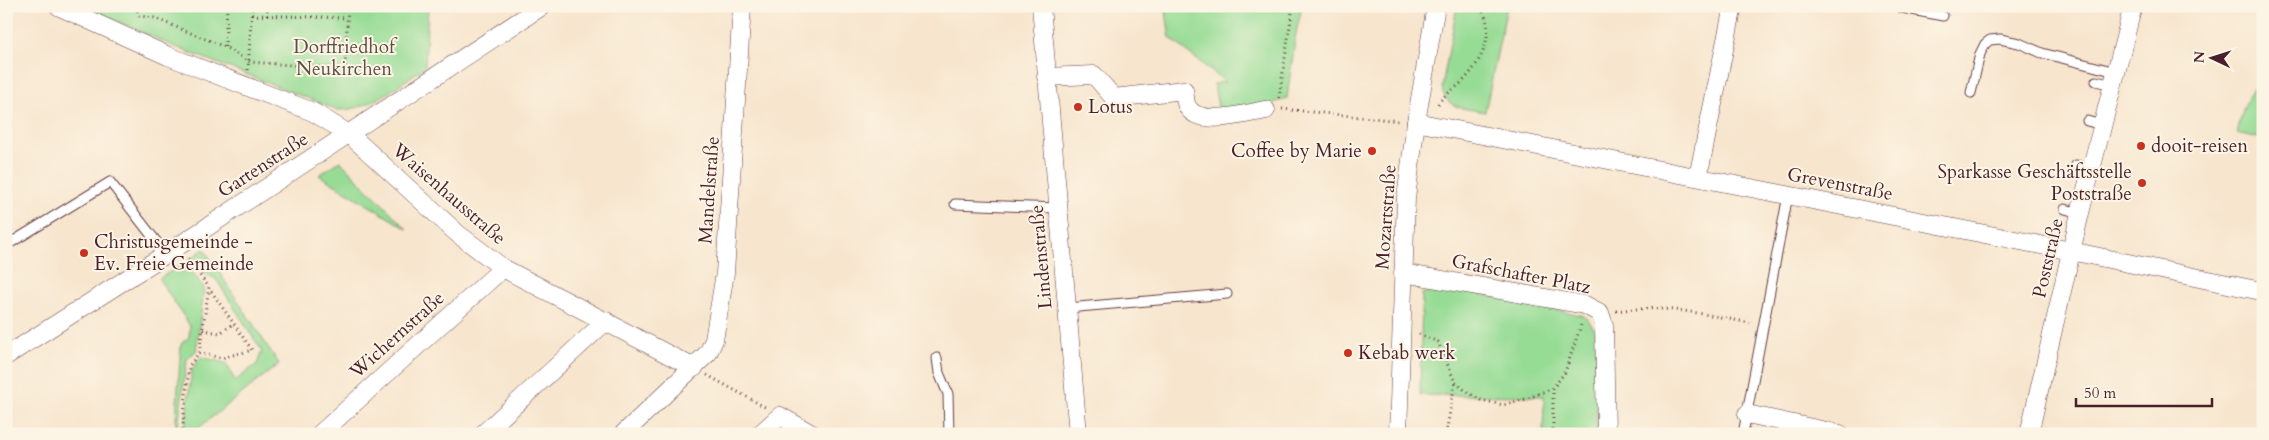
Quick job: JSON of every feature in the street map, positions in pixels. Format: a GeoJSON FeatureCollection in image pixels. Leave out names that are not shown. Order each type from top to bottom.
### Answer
{"type":"FeatureCollection","features":[{"type":"Feature","properties":{"kind":"street","name":"Waisenhausstraße"},"geometry":{"type":"LineString","coordinates":[[58,6],[168,56],[313,112],[349,134],[458,234],[503,268],[694,368]]}},
{"type":"Feature","properties":{"kind":"street","name":"Gartenstraße"},"geometry":{"type":"LineString","coordinates":[[6,356],[172,250],[542,6]]}},
{"type":"Feature","properties":{"kind":"street","name":"Mandelstraße"},"geometry":{"type":"LineString","coordinates":[[694,368],[708,353],[714,340],[725,274],[742,6]]}},
{"type":"Feature","properties":{"kind":"street","name":"Lindenstraße"},"geometry":{"type":"LineString","coordinates":[[1041,6],[1078,434]]}},
{"type":"Feature","properties":{"kind":"street","name":"Mozartstraße"},"geometry":{"type":"LineString","coordinates":[[1398,434],[1406,198],[1421,122],[1436,6]]}},
{"type":"Feature","properties":{"kind":"street"},"geometry":{"type":"LineString","coordinates":[[1698,178],[1733,6]]}},
{"type":"Feature","properties":{"kind":"street","name":"Poststraße"},"geometry":{"type":"LineString","coordinates":[[2029,434],[2071,251],[2073,211],[2083,167],[2094,123],[2133,6]]}},
{"type":"Feature","properties":{"kind":"street"},"geometry":{"type":"LineString","coordinates":[[1046,77],[1094,75],[1114,98],[1184,90],[1187,107],[1198,116],[1208,119],[1266,110]]}},
{"type":"Feature","properties":{"kind":"street","name":"Grevenstraße"},"geometry":{"type":"LineString","coordinates":[[1421,122],[2071,251],[2256,290]]}},
{"type":"Feature","properties":{"kind":"street","name":"Wichernstraße"},"geometry":{"type":"LineString","coordinates":[[320,434],[503,268]]}},
{"type":"Feature","properties":{"kind":"street","name":"Grafschafter Platz"},"geometry":{"type":"LineString","coordinates":[[1402,273],[1585,305],[1600,314],[1604,324],[1606,434]]}},
{"type":"Feature","properties":{"kind":"street"},"geometry":{"type":"LineString","coordinates":[[483,434],[606,321]]}},
{"type":"Feature","properties":{"kind":"street"},"geometry":{"type":"LineString","coordinates":[[624,434],[694,368]]}},
{"type":"Feature","properties":{"kind":"street"},"geometry":{"type":"LineString","coordinates":[[1747,414],[1840,434]]}},
{"type":"Feature","properties":{"kind":"street"},"geometry":{"type":"LineString","coordinates":[[760,434],[780,416],[812,434]]}},
{"type":"Feature","properties":{"kind":"lane"},"geometry":{"type":"LineString","coordinates":[[1902,6],[1902,8],[1943,16]]}},
{"type":"Feature","properties":{"kind":"lane"},"geometry":{"type":"LineString","coordinates":[[1971,93],[1980,54],[1985,44],[1990,40],[2000,39],[2019,43],[2108,79]]}},
{"type":"Feature","properties":{"kind":"lane"},"geometry":{"type":"LineString","coordinates":[[6,234],[12,242],[110,182],[172,250]]}},
{"type":"Feature","properties":{"kind":"lane"},"geometry":{"type":"LineString","coordinates":[[1743,434],[1788,195]]}},
{"type":"Feature","properties":{"kind":"lane"},"geometry":{"type":"LineString","coordinates":[[955,204],[1058,208]]}},
{"type":"Feature","properties":{"kind":"lane"},"geometry":{"type":"LineString","coordinates":[[1067,308],[1227,294]]}},
{"type":"Feature","properties":{"kind":"lane"},"geometry":{"type":"LineString","coordinates":[[937,358],[939,373],[948,394],[949,434]]}},
{"type":"Feature","properties":{"kind":"path"},"geometry":{"type":"LineString","coordinates":[[136,6],[139,16],[154,18],[224,47],[250,62],[345,69],[348,6]]}},
{"type":"Feature","properties":{"kind":"path"},"geometry":{"type":"LineString","coordinates":[[224,47],[227,6]]}},
{"type":"Feature","properties":{"kind":"path"},"geometry":{"type":"LineString","coordinates":[[244,85],[250,62],[252,6]]}},
{"type":"Feature","properties":{"kind":"path"},"geometry":{"type":"LineString","coordinates":[[267,16],[268,6]]}},
{"type":"Feature","properties":{"kind":"path"},"geometry":{"type":"LineString","coordinates":[[1293,6],[1278,109],[1421,122],[1441,99],[1464,81],[1479,60],[1487,39],[1488,21],[1479,6]]}},
{"type":"Feature","properties":{"kind":"path"},"geometry":{"type":"LineString","coordinates":[[252,15],[347,18]]}},
{"type":"Feature","properties":{"kind":"path"},"geometry":{"type":"LineString","coordinates":[[172,250],[209,287],[252,350],[222,358],[199,353]]}},
{"type":"Feature","properties":{"kind":"path"},"geometry":{"type":"LineString","coordinates":[[182,434],[189,366],[199,353],[209,287]]}},
{"type":"Feature","properties":{"kind":"path"},"geometry":{"type":"LineString","coordinates":[[1401,327],[1438,342],[1455,382],[1466,391],[1481,400],[1503,405],[1526,399],[1553,388],[1565,372],[1581,322],[1600,314],[1635,308],[1681,309],[1763,326]]}},
{"type":"Feature","properties":{"kind":"path"},"geometry":{"type":"LineString","coordinates":[[203,330],[220,333],[234,324]]}},
{"type":"Feature","properties":{"kind":"path"},"geometry":{"type":"LineString","coordinates":[[694,368],[780,416]]}},
{"type":"Feature","properties":{"kind":"path"},"geometry":{"type":"LineString","coordinates":[[1446,434],[1455,382]]}},
{"type":"Feature","properties":{"kind":"path"},"geometry":{"type":"LineString","coordinates":[[1553,388],[1553,434]]}},
{"type":"Feature","properties":{"kind":"green space","name":"Dorffriedhof Neukirchen"},"geometry":{"type":"Polygon","coordinates":[[[84,6],[428,6],[425,67],[373,101],[350,109],[338,110],[173,46],[84,6]]]}},
{"type":"Feature","properties":{"kind":"green space"},"geometry":{"type":"Polygon","coordinates":[[[1165,6],[1302,6],[1296,33],[1287,98],[1272,104],[1219,113],[1214,84],[1225,82],[1170,38],[1165,6]]]}},
{"type":"Feature","properties":{"kind":"green space"},"geometry":{"type":"Polygon","coordinates":[[[1457,6],[1507,6],[1485,112],[1458,107],[1447,100],[1444,95],[1442,87],[1457,6]]]}},
{"type":"Feature","properties":{"kind":"green space"},"geometry":{"type":"Polygon","coordinates":[[[2263,76],[2263,139],[2237,133],[2244,106],[2263,76]]]}},
{"type":"Feature","properties":{"kind":"green space"},"geometry":{"type":"Polygon","coordinates":[[[340,161],[407,229],[319,175],[340,161]]]}},
{"type":"Feature","properties":{"kind":"green space"},"geometry":{"type":"Polygon","coordinates":[[[204,249],[279,364],[191,434],[184,434],[192,369],[201,357],[226,363],[235,381],[257,364],[262,351],[216,279],[202,272],[191,258],[204,249]]]}},
{"type":"Feature","properties":{"kind":"green space"},"geometry":{"type":"Polygon","coordinates":[[[185,262],[204,288],[196,351],[187,359],[177,434],[175,433],[181,344],[189,337],[190,326],[159,279],[185,262]]]}},
{"type":"Feature","properties":{"kind":"green space"},"geometry":{"type":"Polygon","coordinates":[[[1441,286],[1581,315],[1587,318],[1596,332],[1597,434],[1543,434],[1544,396],[1420,395],[1422,294],[1441,286]]]}},
{"type":"Feature","properties":{"kind":"place","name":"Lotus"},"geometry":{"type":"Point","coordinates":[1078,107]}},
{"type":"Feature","properties":{"kind":"place","name":"dooit-reisen"},"geometry":{"type":"Point","coordinates":[2141,146]}},
{"type":"Feature","properties":{"kind":"place","name":"Coffee by Marie"},"geometry":{"type":"Point","coordinates":[1372,151]}},
{"type":"Feature","properties":{"kind":"place","name":"Sparkasse Geschäftsstelle Poststraße"},"geometry":{"type":"Point","coordinates":[2142,183]}},
{"type":"Feature","properties":{"kind":"place","name":"Christusgemeinde - Ev. Freie Gemeinde"},"geometry":{"type":"Point","coordinates":[84,253]}},
{"type":"Feature","properties":{"kind":"place","name":"Kebab werk"},"geometry":{"type":"Point","coordinates":[1348,353]}}]}
